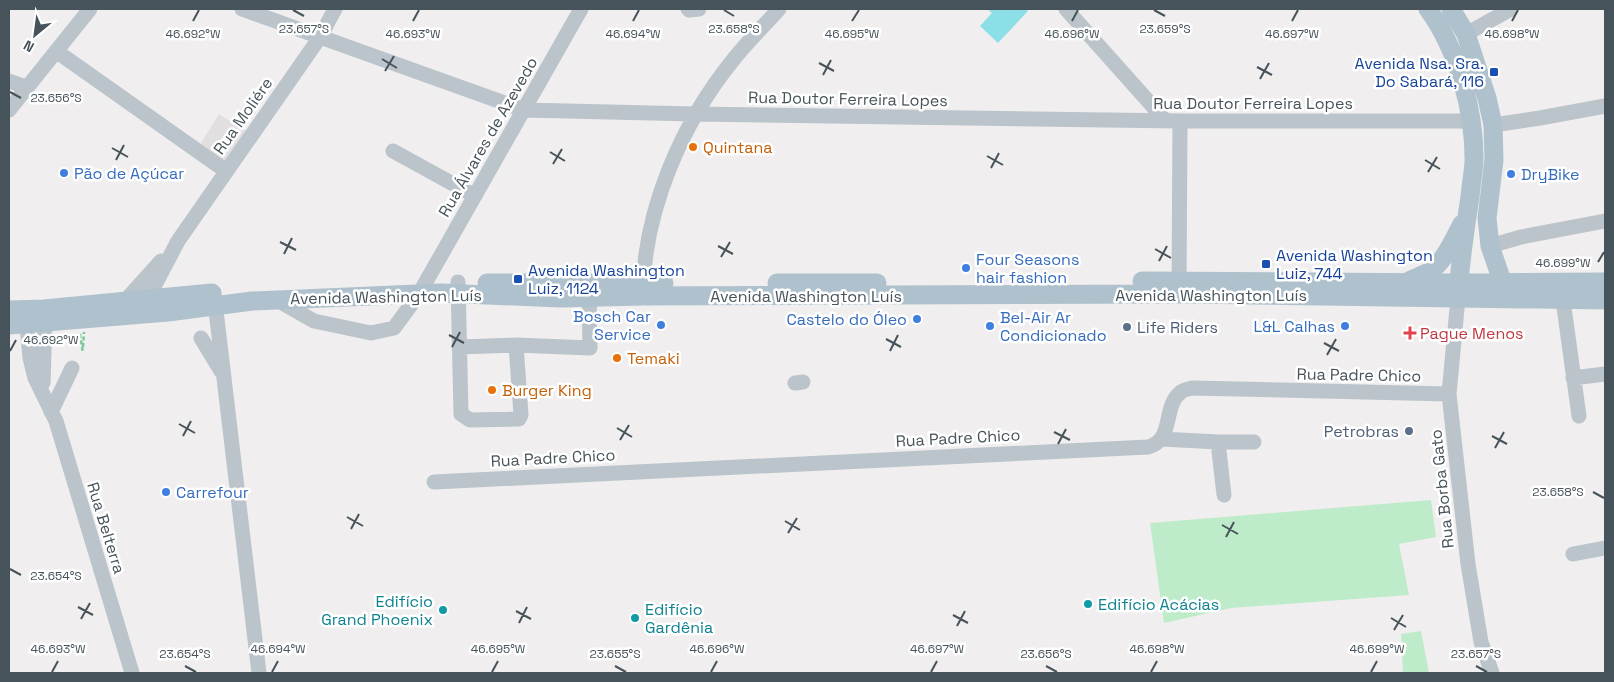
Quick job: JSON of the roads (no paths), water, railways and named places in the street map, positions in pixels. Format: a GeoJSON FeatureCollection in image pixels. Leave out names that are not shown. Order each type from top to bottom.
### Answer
{"type":"FeatureCollection","features":[{"type":"Feature","properties":{"kind":"main road"},"geometry":{"type":"LineString","coordinates":[[1428,9],[1453,55],[1468,100],[1472,122],[1474,163],[1458,290]]}},
{"type":"Feature","properties":{"kind":"main road"},"geometry":{"type":"LineString","coordinates":[[1451,9],[1466,34],[1493,125],[1494,160],[1487,218],[1490,246],[1502,281]]}},
{"type":"Feature","properties":{"kind":"main road"},"geometry":{"type":"LineString","coordinates":[[1406,282],[1436,266],[1467,215]]}},
{"type":"Feature","properties":{"kind":"main road","name":"Avenida Washington Luís"},"geometry":{"type":"LineString","coordinates":[[23,319],[124,302],[147,300],[214,299],[423,288],[643,290],[849,283],[1458,290],[1502,281],[1605,282]]}},
{"type":"Feature","properties":{"kind":"main road","name":"Avenida Washington Luís"},"geometry":{"type":"LineString","coordinates":[[1179,287],[1406,282],[1458,290],[1563,300],[1605,300]]}},
{"type":"Feature","properties":{"kind":"main road","name":"Avenida Washington Luís"},"geometry":{"type":"LineString","coordinates":[[23,319],[189,309],[214,299],[277,300],[423,288]]}},
{"type":"Feature","properties":{"kind":"street"},"geometry":{"type":"LineString","coordinates":[[9,110],[90,9]]}},
{"type":"Feature","properties":{"kind":"street","name":"Rua Doutor Ferreira Lopes"},"geometry":{"type":"LineString","coordinates":[[242,9],[524,110],[694,114],[1472,122]]}},
{"type":"Feature","properties":{"kind":"street","name":"Rua Moliére"},"geometry":{"type":"LineString","coordinates":[[147,300],[178,241],[320,37],[335,9]]}},
{"type":"Feature","properties":{"kind":"street","name":"Rua Álvares de Azevedo"},"geometry":{"type":"LineString","coordinates":[[277,300],[314,321],[371,332],[394,328],[423,288],[581,9]]}},
{"type":"Feature","properties":{"kind":"street"},"geometry":{"type":"LineString","coordinates":[[688,9],[699,9]]}},
{"type":"Feature","properties":{"kind":"street"},"geometry":{"type":"LineString","coordinates":[[643,290],[651,228],[662,185],[694,114],[733,60],[779,9]]}},
{"type":"Feature","properties":{"kind":"street"},"geometry":{"type":"LineString","coordinates":[[1066,9],[1173,120],[1179,287]]}},
{"type":"Feature","properties":{"kind":"street"},"geometry":{"type":"LineString","coordinates":[[1466,34],[1511,9]]}},
{"type":"Feature","properties":{"kind":"street"},"geometry":{"type":"LineString","coordinates":[[56,51],[226,171]]}},
{"type":"Feature","properties":{"kind":"street"},"geometry":{"type":"LineString","coordinates":[[9,81],[26,87]]}},
{"type":"Feature","properties":{"kind":"street"},"geometry":{"type":"LineString","coordinates":[[1493,125],[1605,106]]}},
{"type":"Feature","properties":{"kind":"street"},"geometry":{"type":"LineString","coordinates":[[393,152],[475,196]]}},
{"type":"Feature","properties":{"kind":"street"},"geometry":{"type":"LineString","coordinates":[[1490,246],[1521,237],[1605,222]]}},
{"type":"Feature","properties":{"kind":"street","name":"Rua Moliére"},"geometry":{"type":"LineString","coordinates":[[124,302],[178,241]]}},
{"type":"Feature","properties":{"kind":"street"},"geometry":{"type":"LineString","coordinates":[[458,288],[462,414],[470,420],[519,419],[521,415],[516,345]]}},
{"type":"Feature","properties":{"kind":"street"},"geometry":{"type":"LineString","coordinates":[[459,347],[516,345],[590,348],[589,290]]}},
{"type":"Feature","properties":{"kind":"street","name":"Rua Borba Gato"},"geometry":{"type":"LineString","coordinates":[[1458,290],[1449,394],[1468,564],[1481,642],[1492,673]]}},
{"type":"Feature","properties":{"kind":"street"},"geometry":{"type":"LineString","coordinates":[[214,299],[259,673]]}},
{"type":"Feature","properties":{"kind":"street"},"geometry":{"type":"LineString","coordinates":[[1563,300],[1578,416]]}},
{"type":"Feature","properties":{"kind":"street"},"geometry":{"type":"LineString","coordinates":[[189,309],[208,322],[218,334]]}},
{"type":"Feature","properties":{"kind":"street","name":"Rua Belterra"},"geometry":{"type":"LineString","coordinates":[[23,319],[35,378],[54,416],[132,673]]}},
{"type":"Feature","properties":{"kind":"street"},"geometry":{"type":"LineString","coordinates":[[200,332],[223,367]]}},
{"type":"Feature","properties":{"kind":"street"},"geometry":{"type":"LineString","coordinates":[[54,416],[73,373]]}},
{"type":"Feature","properties":{"kind":"street"},"geometry":{"type":"LineString","coordinates":[[1572,378],[1605,374]]}},
{"type":"Feature","properties":{"kind":"street","name":"Rua Padre Chico"},"geometry":{"type":"LineString","coordinates":[[434,482],[1148,446],[1156,444],[1162,439],[1174,402],[1181,392],[1192,388],[1449,394]]}},
{"type":"Feature","properties":{"kind":"street"},"geometry":{"type":"LineString","coordinates":[[1162,439],[1254,442]]}},
{"type":"Feature","properties":{"kind":"street"},"geometry":{"type":"LineString","coordinates":[[1218,442],[1224,495]]}},
{"type":"Feature","properties":{"kind":"street"},"geometry":{"type":"LineString","coordinates":[[1573,554],[1605,548]]}},
{"type":"Feature","properties":{"kind":"water"},"geometry":{"type":"Polygon","coordinates":[[[987,9],[1026,9],[1028,11],[998,43],[980,26],[992,13],[987,9]]]}},
{"type":"Feature","properties":{"kind":"place","name":"Avenida Nsa. Sra. Do Sabará, 116"},"geometry":{"type":"Point","coordinates":[1494,72]}},
{"type":"Feature","properties":{"kind":"place","name":"Quintana"},"geometry":{"type":"Point","coordinates":[693,147]}},
{"type":"Feature","properties":{"kind":"place","name":"Pão de Açúcar"},"geometry":{"type":"Point","coordinates":[64,173]}},
{"type":"Feature","properties":{"kind":"place","name":"DryBike"},"geometry":{"type":"Point","coordinates":[1511,174]}},
{"type":"Feature","properties":{"kind":"place","name":"Avenida Washington Luiz, 744"},"geometry":{"type":"Point","coordinates":[1266,264]}},
{"type":"Feature","properties":{"kind":"place","name":"Four Seasons hair fashion"},"geometry":{"type":"Point","coordinates":[966,268]}},
{"type":"Feature","properties":{"kind":"place","name":"Avenida Washington Luiz, 1124"},"geometry":{"type":"Point","coordinates":[518,279]}},
{"type":"Feature","properties":{"kind":"place","name":"Castelo do Óleo"},"geometry":{"type":"Point","coordinates":[917,319]}},
{"type":"Feature","properties":{"kind":"place","name":"Bosch Car Service"},"geometry":{"type":"Point","coordinates":[661,325]}},
{"type":"Feature","properties":{"kind":"place","name":"Bel-Air Ar Condicionado"},"geometry":{"type":"Point","coordinates":[990,326]}},
{"type":"Feature","properties":{"kind":"place","name":"L&L Calhas"},"geometry":{"type":"Point","coordinates":[1345,326]}},
{"type":"Feature","properties":{"kind":"place","name":"Life Riders"},"geometry":{"type":"Point","coordinates":[1127,327]}},
{"type":"Feature","properties":{"kind":"place","name":"Pague Menos"},"geometry":{"type":"Point","coordinates":[1410,333]}},
{"type":"Feature","properties":{"kind":"place","name":"Temaki"},"geometry":{"type":"Point","coordinates":[617,358]}},
{"type":"Feature","properties":{"kind":"place","name":"Burger King"},"geometry":{"type":"Point","coordinates":[492,390]}},
{"type":"Feature","properties":{"kind":"place","name":"Petrobras"},"geometry":{"type":"Point","coordinates":[1409,431]}},
{"type":"Feature","properties":{"kind":"place","name":"Carrefour"},"geometry":{"type":"Point","coordinates":[166,492]}},
{"type":"Feature","properties":{"kind":"place","name":"Edifício Acácias"},"geometry":{"type":"Point","coordinates":[1088,604]}},
{"type":"Feature","properties":{"kind":"place","name":"Edifício Grand Phoenix"},"geometry":{"type":"Point","coordinates":[443,610]}},
{"type":"Feature","properties":{"kind":"place","name":"Edifício Gardênia"},"geometry":{"type":"Point","coordinates":[635,618]}}]}
